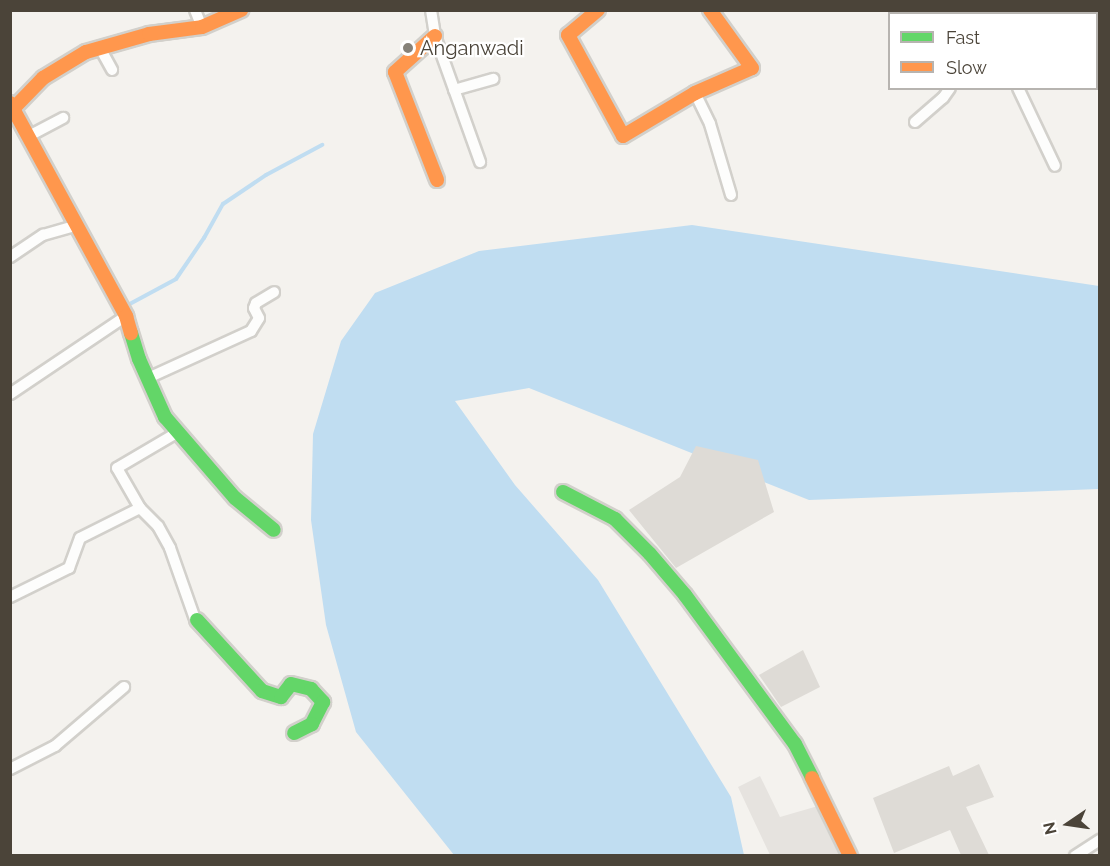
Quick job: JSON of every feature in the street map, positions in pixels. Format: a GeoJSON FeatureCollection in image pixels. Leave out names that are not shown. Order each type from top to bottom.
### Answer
{"type":"FeatureCollection","features":[{"type":"Feature","properties":{"kind":"street"},"geometry":{"type":"LineString","coordinates":[[195,10],[202,27]]}},
{"type":"Feature","properties":{"kind":"street"},"geometry":{"type":"LineString","coordinates":[[241,10],[202,27],[149,34],[86,52],[43,78],[12,106],[126,316],[148,378],[165,417],[203,458],[235,498],[274,530]]}},
{"type":"Feature","properties":{"kind":"street"},"geometry":{"type":"LineString","coordinates":[[431,10],[435,36],[480,162]]}},
{"type":"Feature","properties":{"kind":"street"},"geometry":{"type":"LineString","coordinates":[[598,10],[568,35],[623,136],[695,93],[752,68],[710,10]]}},
{"type":"Feature","properties":{"kind":"street"},"geometry":{"type":"LineString","coordinates":[[435,36],[395,72],[437,180]]}},
{"type":"Feature","properties":{"kind":"street"},"geometry":{"type":"LineString","coordinates":[[100,48],[112,70]]}},
{"type":"Feature","properties":{"kind":"street"},"geometry":{"type":"LineString","coordinates":[[454,90],[493,79]]}},
{"type":"Feature","properties":{"kind":"street"},"geometry":{"type":"LineString","coordinates":[[915,122],[943,98],[949,90]]}},
{"type":"Feature","properties":{"kind":"street"},"geometry":{"type":"LineString","coordinates":[[1019,90],[1055,166]]}},
{"type":"Feature","properties":{"kind":"street"},"geometry":{"type":"LineString","coordinates":[[695,93],[710,124],[731,195]]}},
{"type":"Feature","properties":{"kind":"street"},"geometry":{"type":"LineString","coordinates":[[27,137],[63,118]]}},
{"type":"Feature","properties":{"kind":"street"},"geometry":{"type":"LineString","coordinates":[[10,257],[43,235],[78,225]]}},
{"type":"Feature","properties":{"kind":"street"},"geometry":{"type":"LineString","coordinates":[[148,378],[251,331],[259,318],[254,308],[256,303],[274,292]]}},
{"type":"Feature","properties":{"kind":"street"},"geometry":{"type":"LineString","coordinates":[[10,394],[126,316]]}},
{"type":"Feature","properties":{"kind":"street"},"geometry":{"type":"LineString","coordinates":[[178,432],[117,468],[140,508],[158,526],[170,548],[196,621],[262,691],[281,697],[291,684],[311,688],[323,702],[312,724],[294,733]]}},
{"type":"Feature","properties":{"kind":"street"},"geometry":{"type":"LineString","coordinates":[[562,492],[615,519],[650,554],[685,595],[795,744],[850,855]]}},
{"type":"Feature","properties":{"kind":"street"},"geometry":{"type":"LineString","coordinates":[[10,597],[69,568],[80,538],[140,508]]}},
{"type":"Feature","properties":{"kind":"street"},"geometry":{"type":"LineString","coordinates":[[10,769],[55,746],[124,687]]}},
{"type":"Feature","properties":{"kind":"street"},"geometry":{"type":"LineString","coordinates":[[1075,855],[1100,840]]}},
{"type":"Feature","properties":{"kind":"shaded area"},"geometry":{"type":"Polygon","coordinates":[[[760,776],[780,817],[818,806],[844,855],[770,855],[738,787],[760,776]]]}},
{"type":"Feature","properties":{"kind":"water"},"geometry":{"type":"Polygon","coordinates":[[[692,225],[1099,286],[1099,489],[809,500],[529,388],[455,401],[515,485],[598,580],[731,797],[744,855],[454,855],[356,732],[326,625],[311,520],[313,434],[341,341],[375,293],[479,251],[692,225]]]}},
{"type":"Feature","properties":{"kind":"building"},"geometry":{"type":"Polygon","coordinates":[[[696,446],[758,460],[774,512],[676,568],[629,510],[680,477],[696,446]]]}},
{"type":"Feature","properties":{"kind":"building"},"geometry":{"type":"Polygon","coordinates":[[[803,650],[820,687],[781,707],[759,675],[803,650]]]}},
{"type":"Feature","properties":{"kind":"building"},"geometry":{"type":"Polygon","coordinates":[[[979,764],[994,797],[966,807],[989,855],[961,855],[950,830],[894,853],[873,798],[949,766],[953,776],[979,764]]]}},
{"type":"Feature","properties":{"kind":"waterway"},"geometry":{"type":"LineString","coordinates":[[126,306],[176,279],[204,238],[223,204],[266,175],[322,145]]}},
{"type":"Feature","properties":{"kind":"traffic: fast"},"geometry":{"type":"LineString","coordinates":[[131,333],[139,359],[165,417],[235,498],[274,530]]}},
{"type":"Feature","properties":{"kind":"traffic: fast"},"geometry":{"type":"LineString","coordinates":[[563,492],[615,519],[650,554],[685,595],[795,744],[812,778]]}},
{"type":"Feature","properties":{"kind":"traffic: fast"},"geometry":{"type":"LineString","coordinates":[[197,620],[262,691],[281,697],[291,684],[311,689],[323,702],[312,724],[294,733]]}},
{"type":"Feature","properties":{"kind":"traffic: slow"},"geometry":{"type":"LineString","coordinates":[[13,109],[43,78],[86,52],[149,34],[202,27],[241,10]]}},
{"type":"Feature","properties":{"kind":"traffic: slow"},"geometry":{"type":"LineString","coordinates":[[598,10],[568,35],[623,136],[695,93],[752,68],[710,10]]}},
{"type":"Feature","properties":{"kind":"traffic: slow"},"geometry":{"type":"LineString","coordinates":[[435,36],[395,72],[437,180]]}},
{"type":"Feature","properties":{"kind":"traffic: slow"},"geometry":{"type":"LineString","coordinates":[[10,103],[126,316],[131,333]]}},
{"type":"Feature","properties":{"kind":"traffic: slow"},"geometry":{"type":"LineString","coordinates":[[812,778],[850,856]]}},
{"type":"Feature","properties":{"kind":"place","name":"Anganwadi"},"geometry":{"type":"Point","coordinates":[408,48]}}]}
